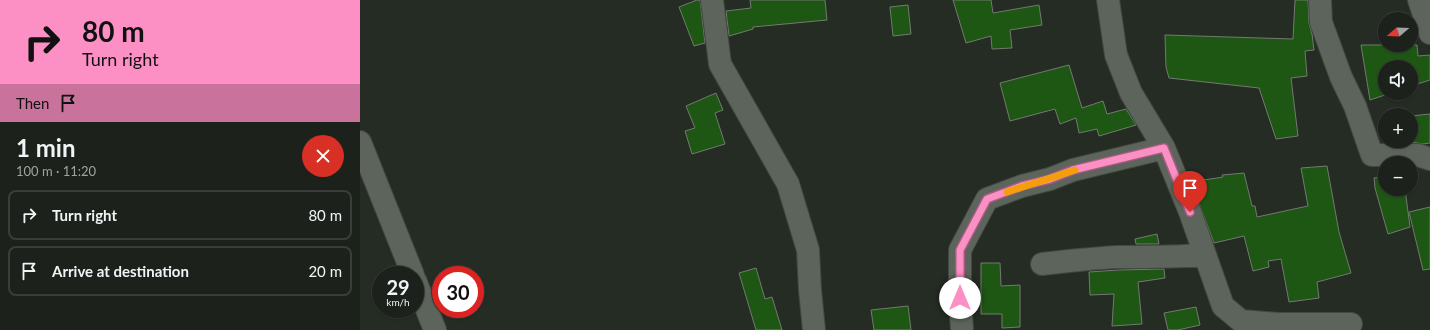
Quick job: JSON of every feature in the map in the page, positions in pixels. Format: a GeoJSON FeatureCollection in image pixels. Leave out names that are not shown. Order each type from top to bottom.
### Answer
{"type":"FeatureCollection","features":[{"type":"Feature","properties":{"kind":"street"},"geometry":{"type":"LineString","coordinates":[[712,0],[720,64],[791,191],[808,250],[814,330]]}},
{"type":"Feature","properties":{"kind":"street"},"geometry":{"type":"LineString","coordinates":[[1108,0],[1116,55],[1131,93],[1164,148],[1190,212],[1223,306],[1242,321],[1278,324],[1351,324]]}},
{"type":"Feature","properties":{"kind":"street"},"geometry":{"type":"LineString","coordinates":[[1320,0],[1321,22],[1341,77],[1355,106],[1372,154],[1418,155],[1430,159]]}},
{"type":"Feature","properties":{"kind":"street"},"geometry":{"type":"LineString","coordinates":[[1419,0],[1430,33]]}},
{"type":"Feature","properties":{"kind":"street"},"geometry":{"type":"LineString","coordinates":[[360,142],[409,266]]}},
{"type":"Feature","properties":{"kind":"street"},"geometry":{"type":"LineString","coordinates":[[962,330],[960,250],[987,199],[1073,170],[1164,148]]}},
{"type":"Feature","properties":{"kind":"street"},"geometry":{"type":"LineString","coordinates":[[1042,264],[1097,258],[1173,258],[1206,255]]}},
{"type":"Feature","properties":{"kind":"street"},"geometry":{"type":"LineString","coordinates":[[424,302],[435,330]]}},
{"type":"Feature","properties":{"kind":"building"},"geometry":{"type":"Polygon","coordinates":[[[700,0],[705,43],[694,46],[679,7],[700,0]]]}},
{"type":"Feature","properties":{"kind":"building"},"geometry":{"type":"Polygon","coordinates":[[[750,0],[825,0],[827,20],[753,27],[753,29],[729,36],[726,11],[751,8],[750,0]]]}},
{"type":"Feature","properties":{"kind":"building"},"geometry":{"type":"Polygon","coordinates":[[[953,0],[991,0],[993,13],[1039,5],[1042,25],[1010,30],[1012,48],[992,49],[991,36],[966,43],[953,0]]]}},
{"type":"Feature","properties":{"kind":"building"},"geometry":{"type":"Polygon","coordinates":[[[1295,0],[1308,0],[1309,23],[1314,50],[1305,51],[1307,76],[1291,78],[1298,136],[1276,139],[1259,88],[1169,78],[1166,67],[1165,35],[1293,39],[1295,0]]]}},
{"type":"Feature","properties":{"kind":"building"},"geometry":{"type":"Polygon","coordinates":[[[908,5],[911,34],[893,36],[890,7],[908,5]]]}},
{"type":"Feature","properties":{"kind":"building"},"geometry":{"type":"Polygon","coordinates":[[[1361,45],[1378,45],[1378,52],[1418,52],[1418,56],[1430,55],[1430,80],[1418,84],[1418,60],[1378,60],[1378,97],[1370,100],[1361,45]]]}},
{"type":"Feature","properties":{"kind":"building"},"geometry":{"type":"Polygon","coordinates":[[[1069,65],[1082,108],[1103,101],[1107,114],[1126,109],[1136,125],[1099,136],[1097,129],[1079,133],[1076,118],[1060,124],[1055,109],[1010,121],[1000,83],[1069,65]]]}},
{"type":"Feature","properties":{"kind":"building"},"geometry":{"type":"Polygon","coordinates":[[[716,93],[723,110],[715,113],[725,144],[692,154],[685,131],[695,128],[686,106],[716,93]]]}},
{"type":"Feature","properties":{"kind":"building"},"geometry":{"type":"Polygon","coordinates":[[[1430,114],[1430,143],[1418,143],[1418,115],[1430,114]]]}},
{"type":"Feature","properties":{"kind":"building"},"geometry":{"type":"Polygon","coordinates":[[[1327,166],[1339,232],[1351,273],[1317,282],[1319,298],[1289,302],[1281,259],[1268,261],[1269,267],[1253,271],[1244,236],[1214,243],[1191,182],[1223,177],[1222,175],[1244,173],[1252,206],[1255,206],[1257,217],[1308,206],[1301,168],[1327,166]]]}},
{"type":"Feature","properties":{"kind":"building"},"geometry":{"type":"Polygon","coordinates":[[[1374,178],[1378,178],[1378,196],[1406,196],[1410,227],[1388,234],[1375,188],[1374,178]]]}},
{"type":"Feature","properties":{"kind":"building"},"geometry":{"type":"Polygon","coordinates":[[[1430,207],[1430,269],[1423,270],[1409,212],[1430,207]]]}},
{"type":"Feature","properties":{"kind":"building"},"geometry":{"type":"Polygon","coordinates":[[[1157,234],[1159,244],[1136,244],[1135,239],[1157,234]]]}},
{"type":"Feature","properties":{"kind":"building"},"geometry":{"type":"Polygon","coordinates":[[[981,263],[1000,263],[1001,286],[1020,285],[1020,327],[1002,328],[1002,314],[981,314],[981,263]]]}},
{"type":"Feature","properties":{"kind":"building"},"geometry":{"type":"Polygon","coordinates":[[[756,268],[765,299],[772,297],[782,330],[756,330],[739,273],[756,268]]]}},
{"type":"Feature","properties":{"kind":"building"},"geometry":{"type":"Polygon","coordinates":[[[1164,269],[1165,278],[1138,282],[1142,324],[1112,326],[1114,294],[1090,295],[1089,272],[1164,269]]]}},
{"type":"Feature","properties":{"kind":"building"},"geometry":{"type":"Polygon","coordinates":[[[908,306],[911,330],[874,330],[871,310],[908,306]]]}},
{"type":"Feature","properties":{"kind":"building"},"geometry":{"type":"Polygon","coordinates":[[[1196,307],[1200,325],[1178,330],[1168,330],[1164,313],[1196,307]]]}},
{"type":"Feature","properties":{"kind":"slow traffic"},"geometry":{"type":"LineString","coordinates":[[1007,192],[1075,170]]}},
{"type":"Feature","properties":{"kind":"route"},"geometry":{"type":"LineString","coordinates":[[960,298],[960,250],[987,199],[1073,170],[1124,159],[1164,148],[1190,212]]}}]}
